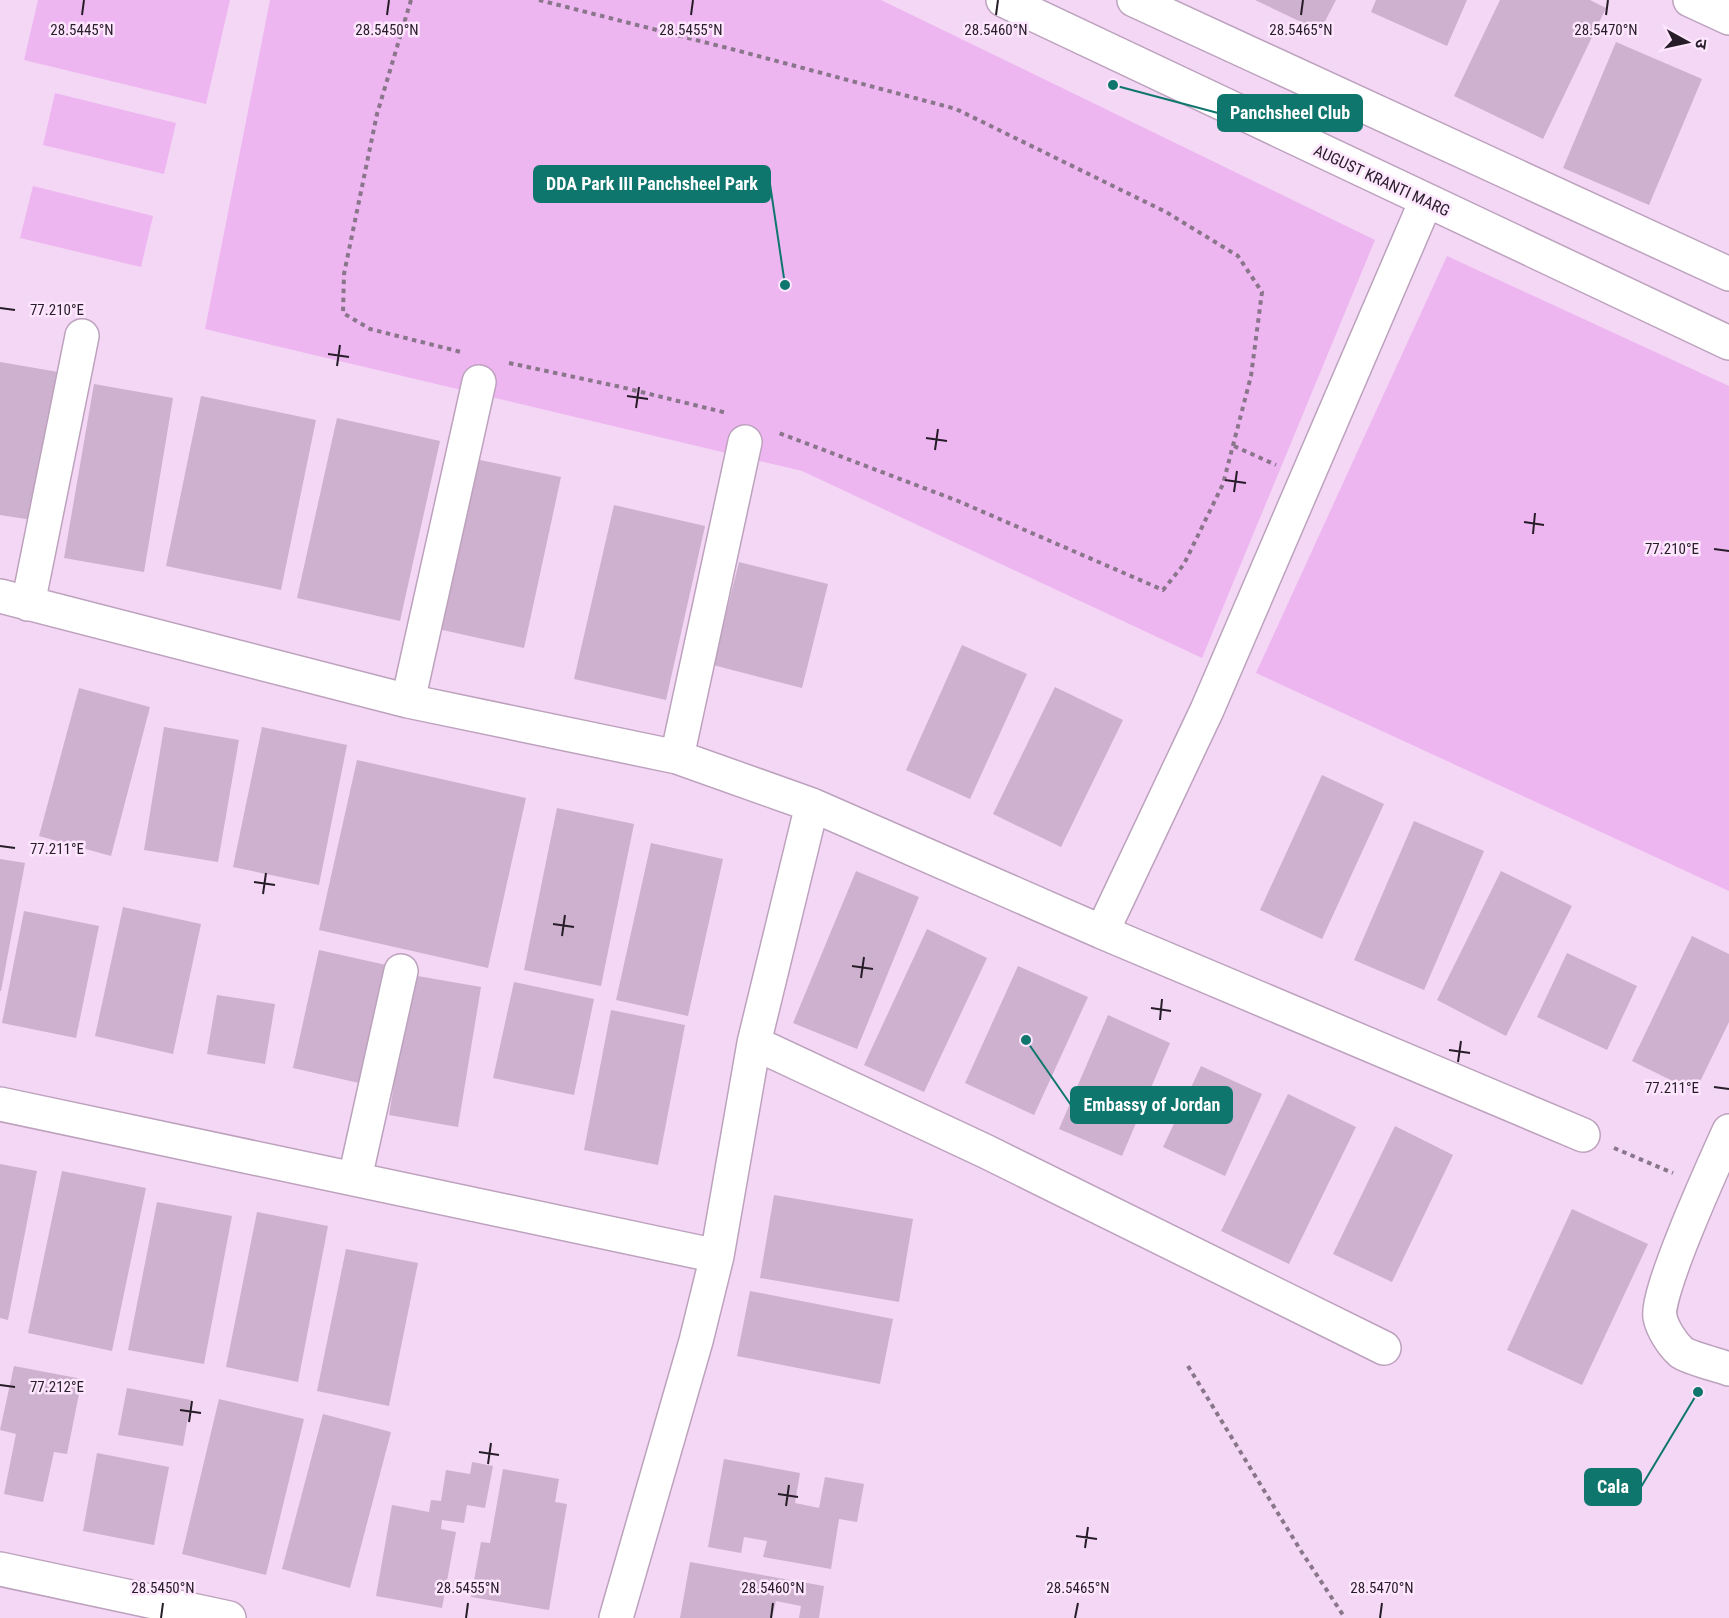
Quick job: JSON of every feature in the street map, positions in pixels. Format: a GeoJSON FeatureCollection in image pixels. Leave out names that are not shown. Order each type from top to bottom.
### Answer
{"type":"FeatureCollection","features":[{"type":"Feature","properties":{"kind":"street","name":"AUGUST KRANTI MARG"},"geometry":{"type":"LineString","coordinates":[[1003,0],[1729,343]]}},
{"type":"Feature","properties":{"kind":"street"},"geometry":{"type":"LineString","coordinates":[[1134,0],[1729,274]]}},
{"type":"Feature","properties":{"kind":"street"},"geometry":{"type":"LineString","coordinates":[[1690,0],[1729,18]]}},
{"type":"Feature","properties":{"kind":"street"},"geometry":{"type":"LineString","coordinates":[[1102,932],[1207,710],[1426,201]]}},
{"type":"Feature","properties":{"kind":"street"},"geometry":{"type":"LineString","coordinates":[[82,336],[14,600],[408,701],[677,757],[812,805],[1102,932],[1583,1135]]}},
{"type":"Feature","properties":{"kind":"street"},"geometry":{"type":"LineString","coordinates":[[408,701],[482,366]]}},
{"type":"Feature","properties":{"kind":"street"},"geometry":{"type":"LineString","coordinates":[[677,757],[751,429]]}},
{"type":"Feature","properties":{"kind":"street"},"geometry":{"type":"LineString","coordinates":[[616,1618],[696,1341],[717,1256],[754,1043],[812,805]]}},
{"type":"Feature","properties":{"kind":"street"},"geometry":{"type":"LineString","coordinates":[[355,1178],[401,971]]}},
{"type":"Feature","properties":{"kind":"street"},"geometry":{"type":"LineString","coordinates":[[754,1043],[985,1150],[1384,1348]]}},
{"type":"Feature","properties":{"kind":"street"},"geometry":{"type":"LineString","coordinates":[[0,1104],[717,1256]]}},
{"type":"Feature","properties":{"kind":"street"},"geometry":{"type":"LineString","coordinates":[[1729,1131],[1704,1186],[1665,1288],[1659,1315],[1666,1332],[1682,1352],[1729,1369]]}},
{"type":"Feature","properties":{"kind":"street"},"geometry":{"type":"LineString","coordinates":[[0,1569],[229,1618]]}},
{"type":"Feature","properties":{"kind":"path"},"geometry":{"type":"LineString","coordinates":[[411,0],[377,114],[344,274],[343,313],[370,329],[482,366],[621,387],[751,429],[958,501],[1163,590],[1184,564],[1223,484],[1251,376],[1262,292],[1238,256],[1166,212],[956,109],[538,0]]}},
{"type":"Feature","properties":{"kind":"path"},"geometry":{"type":"LineString","coordinates":[[1234,446],[1307,478]]}},
{"type":"Feature","properties":{"kind":"path"},"geometry":{"type":"LineString","coordinates":[[1583,1135],[1704,1186]]}},
{"type":"Feature","properties":{"kind":"path"},"geometry":{"type":"LineString","coordinates":[[1188,1366],[1301,1551],[1345,1618]]}},
{"type":"Feature","properties":{"kind":"shaded area"},"geometry":{"type":"Polygon","coordinates":[[[38,0],[230,0],[206,104],[24,60],[38,0]]]}},
{"type":"Feature","properties":{"kind":"shaded area"},"geometry":{"type":"Polygon","coordinates":[[[270,0],[881,0],[1375,240],[1202,658],[802,471],[205,329],[270,0]]]}},
{"type":"Feature","properties":{"kind":"shaded area"},"geometry":{"type":"Polygon","coordinates":[[[55,93],[176,123],[164,174],[43,145],[55,93]]]}},
{"type":"Feature","properties":{"kind":"shaded area"},"geometry":{"type":"Polygon","coordinates":[[[33,186],[153,216],[141,267],[20,238],[33,186]]]}},
{"type":"Feature","properties":{"kind":"shaded area"},"geometry":{"type":"Polygon","coordinates":[[[1447,256],[1729,386],[1729,891],[1256,673],[1447,256]]]}},
{"type":"Feature","properties":{"kind":"building"},"geometry":{"type":"Polygon","coordinates":[[[1255,0],[1336,0],[1320,31],[1255,0]]]}},
{"type":"Feature","properties":{"kind":"building"},"geometry":{"type":"Polygon","coordinates":[[[1376,0],[1467,0],[1447,46],[1371,12],[1376,0]]]}},
{"type":"Feature","properties":{"kind":"building"},"geometry":{"type":"Polygon","coordinates":[[[1500,0],[1590,0],[1606,8],[1543,139],[1454,96],[1500,0]]]}},
{"type":"Feature","properties":{"kind":"building"},"geometry":{"type":"Polygon","coordinates":[[[1616,42],[1702,79],[1649,205],[1563,168],[1616,42]]]}},
{"type":"Feature","properties":{"kind":"building"},"geometry":{"type":"Polygon","coordinates":[[[0,362],[64,373],[39,521],[0,515],[0,362]]]}},
{"type":"Feature","properties":{"kind":"building"},"geometry":{"type":"Polygon","coordinates":[[[94,384],[173,398],[144,572],[64,558],[94,384]]]}},
{"type":"Feature","properties":{"kind":"building"},"geometry":{"type":"Polygon","coordinates":[[[201,396],[316,420],[281,590],[166,566],[201,396]]]}},
{"type":"Feature","properties":{"kind":"building"},"geometry":{"type":"Polygon","coordinates":[[[337,418],[440,441],[400,621],[297,598],[337,418]]]}},
{"type":"Feature","properties":{"kind":"building"},"geometry":{"type":"Polygon","coordinates":[[[475,459],[561,477],[524,648],[438,629],[475,459]]]}},
{"type":"Feature","properties":{"kind":"building"},"geometry":{"type":"Polygon","coordinates":[[[614,505],[705,526],[666,700],[574,679],[614,505]]]}},
{"type":"Feature","properties":{"kind":"building"},"geometry":{"type":"Polygon","coordinates":[[[739,562],[828,584],[802,688],[713,665],[739,562]]]}},
{"type":"Feature","properties":{"kind":"building"},"geometry":{"type":"Polygon","coordinates":[[[962,645],[1027,674],[970,799],[906,770],[962,645]]]}},
{"type":"Feature","properties":{"kind":"building"},"geometry":{"type":"Polygon","coordinates":[[[1055,687],[1123,720],[1061,847],[993,814],[1055,687]]]}},
{"type":"Feature","properties":{"kind":"building"},"geometry":{"type":"Polygon","coordinates":[[[79,688],[150,707],[111,856],[39,836],[79,688]]]}},
{"type":"Feature","properties":{"kind":"building"},"geometry":{"type":"Polygon","coordinates":[[[164,727],[239,740],[218,862],[144,850],[164,727]]]}},
{"type":"Feature","properties":{"kind":"building"},"geometry":{"type":"Polygon","coordinates":[[[262,727],[347,745],[319,885],[233,867],[262,727]]]}},
{"type":"Feature","properties":{"kind":"building"},"geometry":{"type":"Polygon","coordinates":[[[357,760],[526,798],[488,968],[319,930],[357,760]]]}},
{"type":"Feature","properties":{"kind":"building"},"geometry":{"type":"Polygon","coordinates":[[[1322,775],[1384,804],[1322,939],[1260,910],[1322,775]]]}},
{"type":"Feature","properties":{"kind":"building"},"geometry":{"type":"Polygon","coordinates":[[[557,808],[634,824],[601,986],[524,970],[557,808]]]}},
{"type":"Feature","properties":{"kind":"building"},"geometry":{"type":"Polygon","coordinates":[[[1414,821],[1484,851],[1424,990],[1354,960],[1414,821]]]}},
{"type":"Feature","properties":{"kind":"building"},"geometry":{"type":"Polygon","coordinates":[[[651,843],[723,859],[688,1016],[616,1000],[651,843]]]}},
{"type":"Feature","properties":{"kind":"building"},"geometry":{"type":"Polygon","coordinates":[[[0,859],[25,863],[1,991],[0,991],[0,859]]]}},
{"type":"Feature","properties":{"kind":"building"},"geometry":{"type":"Polygon","coordinates":[[[856,871],[919,897],[857,1049],[793,1023],[856,871]]]}},
{"type":"Feature","properties":{"kind":"building"},"geometry":{"type":"Polygon","coordinates":[[[1501,871],[1572,906],[1506,1036],[1437,1000],[1501,871]]]}},
{"type":"Feature","properties":{"kind":"building"},"geometry":{"type":"Polygon","coordinates":[[[123,907],[201,924],[173,1054],[95,1036],[123,907]]]}},
{"type":"Feature","properties":{"kind":"building"},"geometry":{"type":"Polygon","coordinates":[[[24,911],[99,926],[76,1038],[2,1023],[24,911]]]}},
{"type":"Feature","properties":{"kind":"building"},"geometry":{"type":"Polygon","coordinates":[[[927,929],[987,958],[924,1092],[864,1065],[927,929]]]}},
{"type":"Feature","properties":{"kind":"building"},"geometry":{"type":"Polygon","coordinates":[[[1692,936],[1729,954],[1729,1022],[1695,1092],[1632,1061],[1692,936]]]}},
{"type":"Feature","properties":{"kind":"building"},"geometry":{"type":"Polygon","coordinates":[[[319,950],[386,965],[359,1083],[293,1068],[319,950]]]}},
{"type":"Feature","properties":{"kind":"building"},"geometry":{"type":"Polygon","coordinates":[[[1567,953],[1637,986],[1607,1050],[1537,1017],[1567,953]]]}},
{"type":"Feature","properties":{"kind":"building"},"geometry":{"type":"Polygon","coordinates":[[[1018,966],[1088,997],[1034,1115],[965,1083],[1018,966]]]}},
{"type":"Feature","properties":{"kind":"building"},"geometry":{"type":"Polygon","coordinates":[[[412,975],[481,987],[458,1127],[389,1115],[412,975]]]}},
{"type":"Feature","properties":{"kind":"building"},"geometry":{"type":"Polygon","coordinates":[[[514,982],[594,999],[574,1095],[493,1078],[514,982]]]}},
{"type":"Feature","properties":{"kind":"building"},"geometry":{"type":"Polygon","coordinates":[[[217,995],[275,1004],[265,1064],[207,1054],[217,995]]]}},
{"type":"Feature","properties":{"kind":"building"},"geometry":{"type":"Polygon","coordinates":[[[611,1010],[685,1025],[658,1165],[584,1150],[611,1010]]]}},
{"type":"Feature","properties":{"kind":"building"},"geometry":{"type":"Polygon","coordinates":[[[1108,1015],[1170,1043],[1122,1156],[1059,1129],[1108,1015]]]}},
{"type":"Feature","properties":{"kind":"building"},"geometry":{"type":"Polygon","coordinates":[[[1201,1066],[1262,1094],[1225,1176],[1163,1147],[1201,1066]]]}},
{"type":"Feature","properties":{"kind":"building"},"geometry":{"type":"Polygon","coordinates":[[[1288,1094],[1356,1127],[1289,1264],[1221,1231],[1288,1094]]]}},
{"type":"Feature","properties":{"kind":"building"},"geometry":{"type":"Polygon","coordinates":[[[1395,1126],[1453,1155],[1392,1282],[1333,1254],[1395,1126]]]}},
{"type":"Feature","properties":{"kind":"building"},"geometry":{"type":"Polygon","coordinates":[[[0,1164],[37,1171],[8,1320],[0,1318],[0,1164]]]}},
{"type":"Feature","properties":{"kind":"building"},"geometry":{"type":"Polygon","coordinates":[[[62,1171],[146,1188],[112,1351],[28,1333],[62,1171]]]}},
{"type":"Feature","properties":{"kind":"building"},"geometry":{"type":"Polygon","coordinates":[[[774,1195],[913,1219],[899,1302],[760,1278],[774,1195]]]}},
{"type":"Feature","properties":{"kind":"building"},"geometry":{"type":"Polygon","coordinates":[[[157,1202],[232,1216],[204,1364],[128,1350],[157,1202]]]}},
{"type":"Feature","properties":{"kind":"building"},"geometry":{"type":"Polygon","coordinates":[[[1572,1209],[1648,1244],[1582,1385],[1507,1350],[1572,1209]]]}},
{"type":"Feature","properties":{"kind":"building"},"geometry":{"type":"Polygon","coordinates":[[[257,1212],[328,1226],[298,1382],[226,1367],[257,1212]]]}},
{"type":"Feature","properties":{"kind":"building"},"geometry":{"type":"Polygon","coordinates":[[[346,1249],[418,1263],[389,1406],[317,1391],[346,1249]]]}},
{"type":"Feature","properties":{"kind":"building"},"geometry":{"type":"Polygon","coordinates":[[[750,1291],[893,1319],[880,1384],[737,1356],[750,1291]]]}},
{"type":"Feature","properties":{"kind":"building"},"geometry":{"type":"Polygon","coordinates":[[[14,1366],[82,1379],[67,1454],[54,1452],[43,1502],[4,1494],[16,1434],[0,1430],[14,1366]]]}},
{"type":"Feature","properties":{"kind":"building"},"geometry":{"type":"Polygon","coordinates":[[[127,1388],[191,1400],[183,1446],[118,1435],[127,1388]]]}},
{"type":"Feature","properties":{"kind":"building"},"geometry":{"type":"Polygon","coordinates":[[[219,1399],[304,1419],[266,1575],[182,1554],[219,1399]]]}},
{"type":"Feature","properties":{"kind":"building"},"geometry":{"type":"Polygon","coordinates":[[[323,1414],[391,1432],[350,1588],[282,1569],[323,1414]]]}},
{"type":"Feature","properties":{"kind":"building"},"geometry":{"type":"Polygon","coordinates":[[[97,1453],[169,1467],[154,1545],[83,1531],[97,1453]]]}},
{"type":"Feature","properties":{"kind":"building"},"geometry":{"type":"Polygon","coordinates":[[[724,1459],[800,1473],[795,1503],[819,1508],[825,1477],[864,1484],[857,1522],[839,1519],[831,1569],[763,1557],[767,1541],[744,1537],[741,1553],[708,1547],[724,1459]]]}},
{"type":"Feature","properties":{"kind":"building"},"geometry":{"type":"Polygon","coordinates":[[[472,1462],[493,1466],[485,1508],[467,1505],[464,1523],[442,1520],[441,1529],[456,1532],[442,1608],[376,1596],[392,1505],[429,1512],[431,1500],[441,1501],[446,1470],[470,1474],[472,1462]]]}},
{"type":"Feature","properties":{"kind":"building"},"geometry":{"type":"Polygon","coordinates":[[[503,1469],[559,1479],[555,1502],[567,1504],[549,1610],[471,1597],[481,1542],[490,1543],[503,1469]]]}},
{"type":"Feature","properties":{"kind":"building"},"geometry":{"type":"Polygon","coordinates":[[[690,1562],[824,1586],[819,1618],[799,1618],[801,1606],[776,1601],[772,1618],[680,1618],[690,1562]]]}},
{"type":"Feature","properties":{"kind":"place","name":"Panchsheel Club"},"geometry":{"type":"Point","coordinates":[1113,85]}},
{"type":"Feature","properties":{"kind":"place","name":"DDA Park III Panchsheel Park"},"geometry":{"type":"Point","coordinates":[785,285]}},
{"type":"Feature","properties":{"kind":"place","name":"Embassy of Jordan"},"geometry":{"type":"Point","coordinates":[1026,1040]}},
{"type":"Feature","properties":{"kind":"place","name":"Cala"},"geometry":{"type":"Point","coordinates":[1698,1392]}}]}
